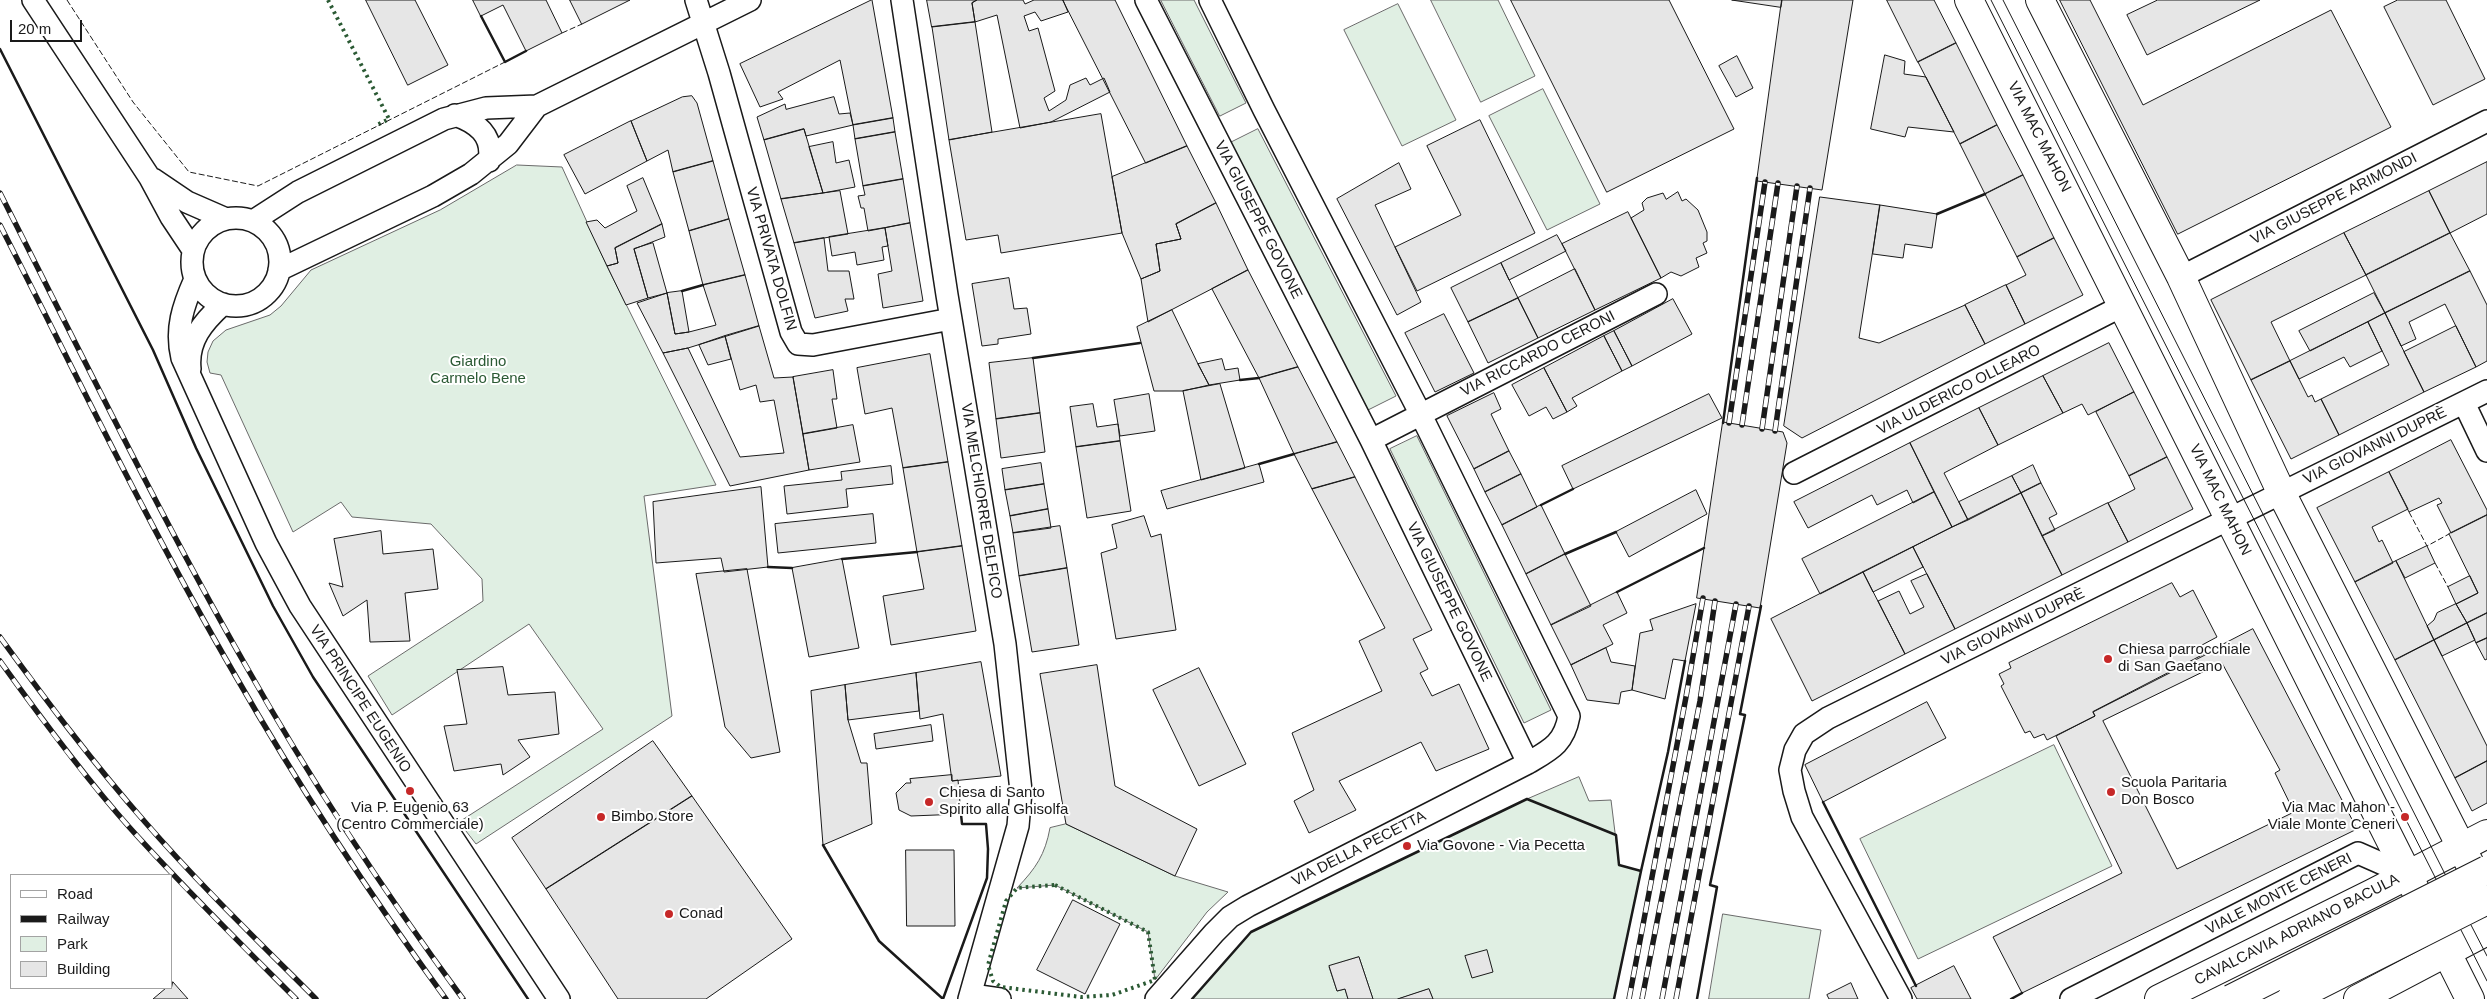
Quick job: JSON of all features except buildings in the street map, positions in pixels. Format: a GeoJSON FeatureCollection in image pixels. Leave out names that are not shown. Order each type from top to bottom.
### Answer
{"type":"FeatureCollection","features":[{"type":"Feature","properties":{"kind":"main road","name":"VIA MAC MAHON"},"geometry":{"type":"LineString","coordinates":[[1969,0],[2124,305],[2470,999]]}},
{"type":"Feature","properties":{"kind":"main road"},"geometry":{"type":"LineString","coordinates":[[2040,0],[2181,278],[2282,494],[2487,899],[2291,999]]}},
{"type":"Feature","properties":{"kind":"main road"},"geometry":{"type":"LineString","coordinates":[[2408,875],[2487,834]]}},
{"type":"Feature","properties":{"kind":"main road"},"geometry":{"type":"LineString","coordinates":[[2231,999],[2487,870]]}},
{"type":"Feature","properties":{"kind":"main road","name":"CAVALCAVIA ADRIANO BACULA"},"geometry":{"type":"LineString","coordinates":[[2159,999],[2408,875]]}},
{"type":"Feature","properties":{"kind":"main road"},"geometry":{"type":"LineString","coordinates":[[2358,999],[2487,931]]}},
{"type":"Feature","properties":{"kind":"street"},"geometry":{"type":"LineString","coordinates":[[33,0],[150,178],[171,217],[193,250],[205,230],[226,219],[237,218],[253,221],[266,230],[276,244],[280,260],[279,270],[271,290],[259,300],[244,305],[223,304],[206,295],[195,279]]}},
{"type":"Feature","properties":{"kind":"street"},"geometry":{"type":"LineString","coordinates":[[696,0],[703,24]]}},
{"type":"Feature","properties":{"kind":"street"},"geometry":{"type":"LineString","coordinates":[[253,221],[298,192],[455,115],[486,108],[537,106],[750,0]]}},
{"type":"Feature","properties":{"kind":"street","name":"VIA MELCHIORRE DELFICO"},"geometry":{"type":"LineString","coordinates":[[902,0],[951,319],[1005,644],[1020,791],[1018,826],[969,999]]}},
{"type":"Feature","properties":{"kind":"street","name":"VIA GIUSEPPE GOVONE"},"geometry":{"type":"LineString","coordinates":[[1146,0],[1371,440],[1528,763]]}},
{"type":"Feature","properties":{"kind":"street"},"geometry":{"type":"LineString","coordinates":[[1210,0],[1264,110],[1420,413],[1371,440]]}},
{"type":"Feature","properties":{"kind":"street","name":"VIA PRIVATA DOLFIN"},"geometry":{"type":"LineString","coordinates":[[703,24],[791,332],[798,344],[813,345],[951,319]]}},
{"type":"Feature","properties":{"kind":"street"},"geometry":{"type":"LineString","coordinates":[[279,270],[433,196],[489,161],[508,144],[537,106]]}},
{"type":"Feature","properties":{"kind":"street"},"geometry":{"type":"LineString","coordinates":[[455,115],[474,122],[484,132],[489,143],[489,161]]}},
{"type":"Feature","properties":{"kind":"street","name":"VIA GIUSEPPE ARIMONDI"},"geometry":{"type":"LineString","coordinates":[[2181,278],[2487,121]]}},
{"type":"Feature","properties":{"kind":"street"},"geometry":{"type":"LineString","coordinates":[[150,178],[187,202],[226,219]]}},
{"type":"Feature","properties":{"kind":"street","name":"VIA PRINCIPE EUGENIO"},"geometry":{"type":"LineString","coordinates":[[193,250],[192,264],[195,279],[184,304],[178,337],[182,358],[275,561],[307,618],[559,999]]}},
{"type":"Feature","properties":{"kind":"street","name":"VIA RICCARDO CERONI"},"geometry":{"type":"LineString","coordinates":[[1420,413],[1656,294]]}},
{"type":"Feature","properties":{"kind":"street","name":"VIA PRINCIPE EUGENIO"},"geometry":{"type":"LineString","coordinates":[[192,382],[189,362],[196,335],[208,318],[223,304]]}},
{"type":"Feature","properties":{"kind":"street","name":"VIA ULDERICO OLLEARO"},"geometry":{"type":"LineString","coordinates":[[1794,474],[2124,305]]}},
{"type":"Feature","properties":{"kind":"street","name":"VIA GIOVANNI DUPRÈ"},"geometry":{"type":"LineString","coordinates":[[1901,999],[1802,817],[1790,770],[1795,750],[1804,734],[1828,718],[2487,391]]}},
{"type":"Feature","properties":{"kind":"street"},"geometry":{"type":"LineString","coordinates":[[2464,402],[2487,451]]}},
{"type":"Feature","properties":{"kind":"street","name":"VIA DELLA PECETTA"},"geometry":{"type":"LineString","coordinates":[[1153,997],[1214,933],[1236,913],[1528,763],[1556,747],[1567,730],[1569,716],[1420,413]]}},
{"type":"Feature","properties":{"kind":"street","name":"VIALE MONTE CENERI"},"geometry":{"type":"LineString","coordinates":[[2072,999],[2358,853],[2408,875]]}},
{"type":"Feature","properties":{"kind":"street","name":"VIA MELCHIORRE DELFICO"},"geometry":{"type":"LineString","coordinates":[[969,999],[979,996],[1000,999]]}},
{"type":"Feature","properties":{"kind":"green space"},"geometry":{"type":"Polygon","coordinates":[[[1161,0],[1194,0],[1246,103],[1220,116],[1161,0]]]}},
{"type":"Feature","properties":{"kind":"green space"},"geometry":{"type":"Polygon","coordinates":[[[1431,0],[1498,0],[1535,76],[1481,102],[1431,0]]]}},
{"type":"Feature","properties":{"kind":"green space"},"geometry":{"type":"Polygon","coordinates":[[[1398,4],[1456,120],[1402,146],[1344,30],[1398,4]]]}},
{"type":"Feature","properties":{"kind":"green space"},"geometry":{"type":"Polygon","coordinates":[[[1543,89],[1600,204],[1547,230],[1489,116],[1543,89]]]}},
{"type":"Feature","properties":{"kind":"green space"},"geometry":{"type":"Polygon","coordinates":[[[1258,129],[1396,396],[1368,410],[1230,143],[1258,129]]]}},
{"type":"Feature","properties":{"kind":"green space","name":"Giardino Carmelo Bene"},"geometry":{"type":"Polygon","coordinates":[[[517,165],[562,167],[607,266],[716,485],[644,496],[672,716],[476,844],[459,822],[603,729],[529,624],[392,715],[368,676],[483,601],[482,579],[431,524],[352,517],[341,502],[293,532],[221,375],[210,373],[207,362],[208,352],[213,341],[226,330],[270,315],[281,306],[311,270],[440,210],[517,165]]]}},
{"type":"Feature","properties":{"kind":"green space"},"geometry":{"type":"Polygon","coordinates":[[[1417,436],[1551,710],[1524,723],[1390,449],[1417,436]]]}},
{"type":"Feature","properties":{"kind":"green space"},"geometry":{"type":"Polygon","coordinates":[[[2054,745],[2112,866],[1918,959],[1860,839],[2054,745]]]}},
{"type":"Feature","properties":{"kind":"green space"},"geometry":{"type":"Polygon","coordinates":[[[1579,777],[1589,801],[1611,800],[1619,865],[1641,871],[1614,999],[1433,999],[1429,989],[1398,999],[1373,999],[1359,957],[1329,967],[1337,991],[1345,989],[1348,999],[1192,999],[1251,932],[1527,799],[1579,777]]]}},
{"type":"Feature","properties":{"kind":"green space"},"geometry":{"type":"Polygon","coordinates":[[[1066,824],[1175,876],[1228,892],[1207,912],[1155,980],[1148,932],[1055,885],[1017,888],[1039,861],[1050,828],[1066,824]]]}},
{"type":"Feature","properties":{"kind":"green space"},"geometry":{"type":"Polygon","coordinates":[[[1723,914],[1821,930],[1809,999],[1709,999],[1723,914]]]}},
{"type":"Feature","properties":{"kind":"tram line"},"geometry":{"type":"LineString","coordinates":[[1991,0],[2437,881]]}},
{"type":"Feature","properties":{"kind":"tram line"},"geometry":{"type":"LineString","coordinates":[[2003,0],[2446,876]]}},
{"type":"Feature","properties":{"kind":"tram line"},"geometry":{"type":"LineString","coordinates":[[2471,925],[2487,956]]}},
{"type":"Feature","properties":{"kind":"tram line"},"geometry":{"type":"LineString","coordinates":[[2461,930],[2487,981]]}},
{"type":"Feature","properties":{"kind":"railway"},"geometry":{"type":"LineString","coordinates":[[1729,423],[1765,182]]}},
{"type":"Feature","properties":{"kind":"railway"},"geometry":{"type":"LineString","coordinates":[[1742,425],[1778,183]]}},
{"type":"Feature","properties":{"kind":"railway"},"geometry":{"type":"LineString","coordinates":[[1762,429],[1797,186]]}},
{"type":"Feature","properties":{"kind":"railway"},"geometry":{"type":"LineString","coordinates":[[1775,431],[1810,188]]}},
{"type":"Feature","properties":{"kind":"railway"},"geometry":{"type":"LineString","coordinates":[[0,193],[151,490],[246,666],[296,752],[350,836],[405,918],[463,999]]}},
{"type":"Feature","properties":{"kind":"railway"},"geometry":{"type":"LineString","coordinates":[[0,225],[173,564],[235,675],[284,758],[336,840],[446,999]]}},
{"type":"Feature","properties":{"kind":"railway"},"geometry":{"type":"LineString","coordinates":[[1629,999],[1703,598]]}},
{"type":"Feature","properties":{"kind":"railway"},"geometry":{"type":"LineString","coordinates":[[1642,999],[1700,701],[1715,601]]}},
{"type":"Feature","properties":{"kind":"railway"},"geometry":{"type":"LineString","coordinates":[[1662,999],[1736,604]]}},
{"type":"Feature","properties":{"kind":"railway"},"geometry":{"type":"LineString","coordinates":[[1676,999],[1749,606]]}},
{"type":"Feature","properties":{"kind":"railway"},"geometry":{"type":"LineString","coordinates":[[0,637],[70,731],[165,845],[316,999]]}},
{"type":"Feature","properties":{"kind":"railway"},"geometry":{"type":"LineString","coordinates":[[0,661],[63,746],[130,828],[191,893],[296,999]]}},
{"type":"Feature","properties":{"kind":"hedge"},"geometry":{"type":"LineString","coordinates":[[328,0],[389,119],[375,126]]}},
{"type":"Feature","properties":{"kind":"hedge"},"geometry":{"type":"LineString","coordinates":[[1055,885],[1148,932],[1155,980],[1112,995],[1081,997],[1001,987],[993,981],[988,965],[1006,901],[1017,888],[1055,885]]}},
{"type":"Feature","properties":{"kind":"fence"},"geometry":{"type":"LineString","coordinates":[[67,0],[133,102],[189,172],[258,186],[505,62]]}},
{"type":"Feature","properties":{"kind":"fence"},"geometry":{"type":"LineString","coordinates":[[562,33],[582,24]]}},
{"type":"Feature","properties":{"kind":"fence"},"geometry":{"type":"LineString","coordinates":[[2409,512],[2427,546],[2449,534]]}},
{"type":"Feature","properties":{"kind":"fence"},"geometry":{"type":"LineString","coordinates":[[2435,563],[2448,587]]}},
{"type":"Feature","properties":{"kind":"wall"},"geometry":{"type":"LineString","coordinates":[[481,16],[505,62],[526,51]]}},
{"type":"Feature","properties":{"kind":"wall"},"geometry":{"type":"LineString","coordinates":[[0,49],[153,350],[196,448],[273,606],[313,677],[528,999]]}},
{"type":"Feature","properties":{"kind":"wall"},"geometry":{"type":"LineString","coordinates":[[1723,423],[1757,178]]}},
{"type":"Feature","properties":{"kind":"wall"},"geometry":{"type":"LineString","coordinates":[[1937,214],[1985,194]]}},
{"type":"Feature","properties":{"kind":"wall"},"geometry":{"type":"LineString","coordinates":[[682,291],[703,285]]}},
{"type":"Feature","properties":{"kind":"wall"},"geometry":{"type":"LineString","coordinates":[[1033,358],[1140,343]]}},
{"type":"Feature","properties":{"kind":"wall"},"geometry":{"type":"LineString","coordinates":[[1240,380],[1259,378]]}},
{"type":"Feature","properties":{"kind":"wall"},"geometry":{"type":"LineString","coordinates":[[1259,464],[1294,454]]}},
{"type":"Feature","properties":{"kind":"wall"},"geometry":{"type":"LineString","coordinates":[[1541,505],[1573,489]]}},
{"type":"Feature","properties":{"kind":"wall"},"geometry":{"type":"LineString","coordinates":[[1565,554],[1616,532]]}},
{"type":"Feature","properties":{"kind":"wall"},"geometry":{"type":"LineString","coordinates":[[1617,592],[1704,548]]}},
{"type":"Feature","properties":{"kind":"wall"},"geometry":{"type":"LineString","coordinates":[[842,559],[917,552]]}},
{"type":"Feature","properties":{"kind":"wall"},"geometry":{"type":"LineString","coordinates":[[768,567],[792,568]]}},
{"type":"Feature","properties":{"kind":"wall"},"geometry":{"type":"LineString","coordinates":[[1697,999],[1717,887],[1710,885],[1745,715],[1740,714],[1761,606]]}},
{"type":"Feature","properties":{"kind":"wall"},"geometry":{"type":"LineString","coordinates":[[1641,871],[1668,752],[1685,661]]}},
{"type":"Feature","properties":{"kind":"wall"},"geometry":{"type":"LineString","coordinates":[[1192,999],[1251,932],[1527,799],[1616,835],[1619,865],[1641,871],[1614,999]]}},
{"type":"Feature","properties":{"kind":"wall"},"geometry":{"type":"LineString","coordinates":[[1823,802],[1916,986]]}},
{"type":"Feature","properties":{"kind":"wall"},"geometry":{"type":"LineString","coordinates":[[823,845],[879,941],[943,999],[987,878],[988,849],[986,824],[962,824],[961,814]]}},
{"type":"Feature","properties":{"kind":"wall"},"geometry":{"type":"LineString","coordinates":[[2011,999],[2022,993]]}},
{"type":"Feature","properties":{"kind":"place","name":"Chiesa parrocchiale di San Gaetano"},"geometry":{"type":"Point","coordinates":[2108,659]}},
{"type":"Feature","properties":{"kind":"place","name":"Via P. Eugenio 63 (Centro Commerciale)"},"geometry":{"type":"Point","coordinates":[410,791]}},
{"type":"Feature","properties":{"kind":"place","name":"Scuola Paritaria Don Bosco"},"geometry":{"type":"Point","coordinates":[2111,792]}},
{"type":"Feature","properties":{"kind":"place","name":"Chiesa di Santo Spirito alla Ghisolfa"},"geometry":{"type":"Point","coordinates":[929,802]}},
{"type":"Feature","properties":{"kind":"place","name":"Bimbo Store"},"geometry":{"type":"Point","coordinates":[601,817]}},
{"type":"Feature","properties":{"kind":"place","name":"Via Mac Mahon - Viale Monte Ceneri"},"geometry":{"type":"Point","coordinates":[2405,817]}},
{"type":"Feature","properties":{"kind":"place","name":"Via Govone - Via Pecetta"},"geometry":{"type":"Point","coordinates":[1407,846]}},
{"type":"Feature","properties":{"kind":"place","name":"Conad"},"geometry":{"type":"Point","coordinates":[669,914]}}]}
